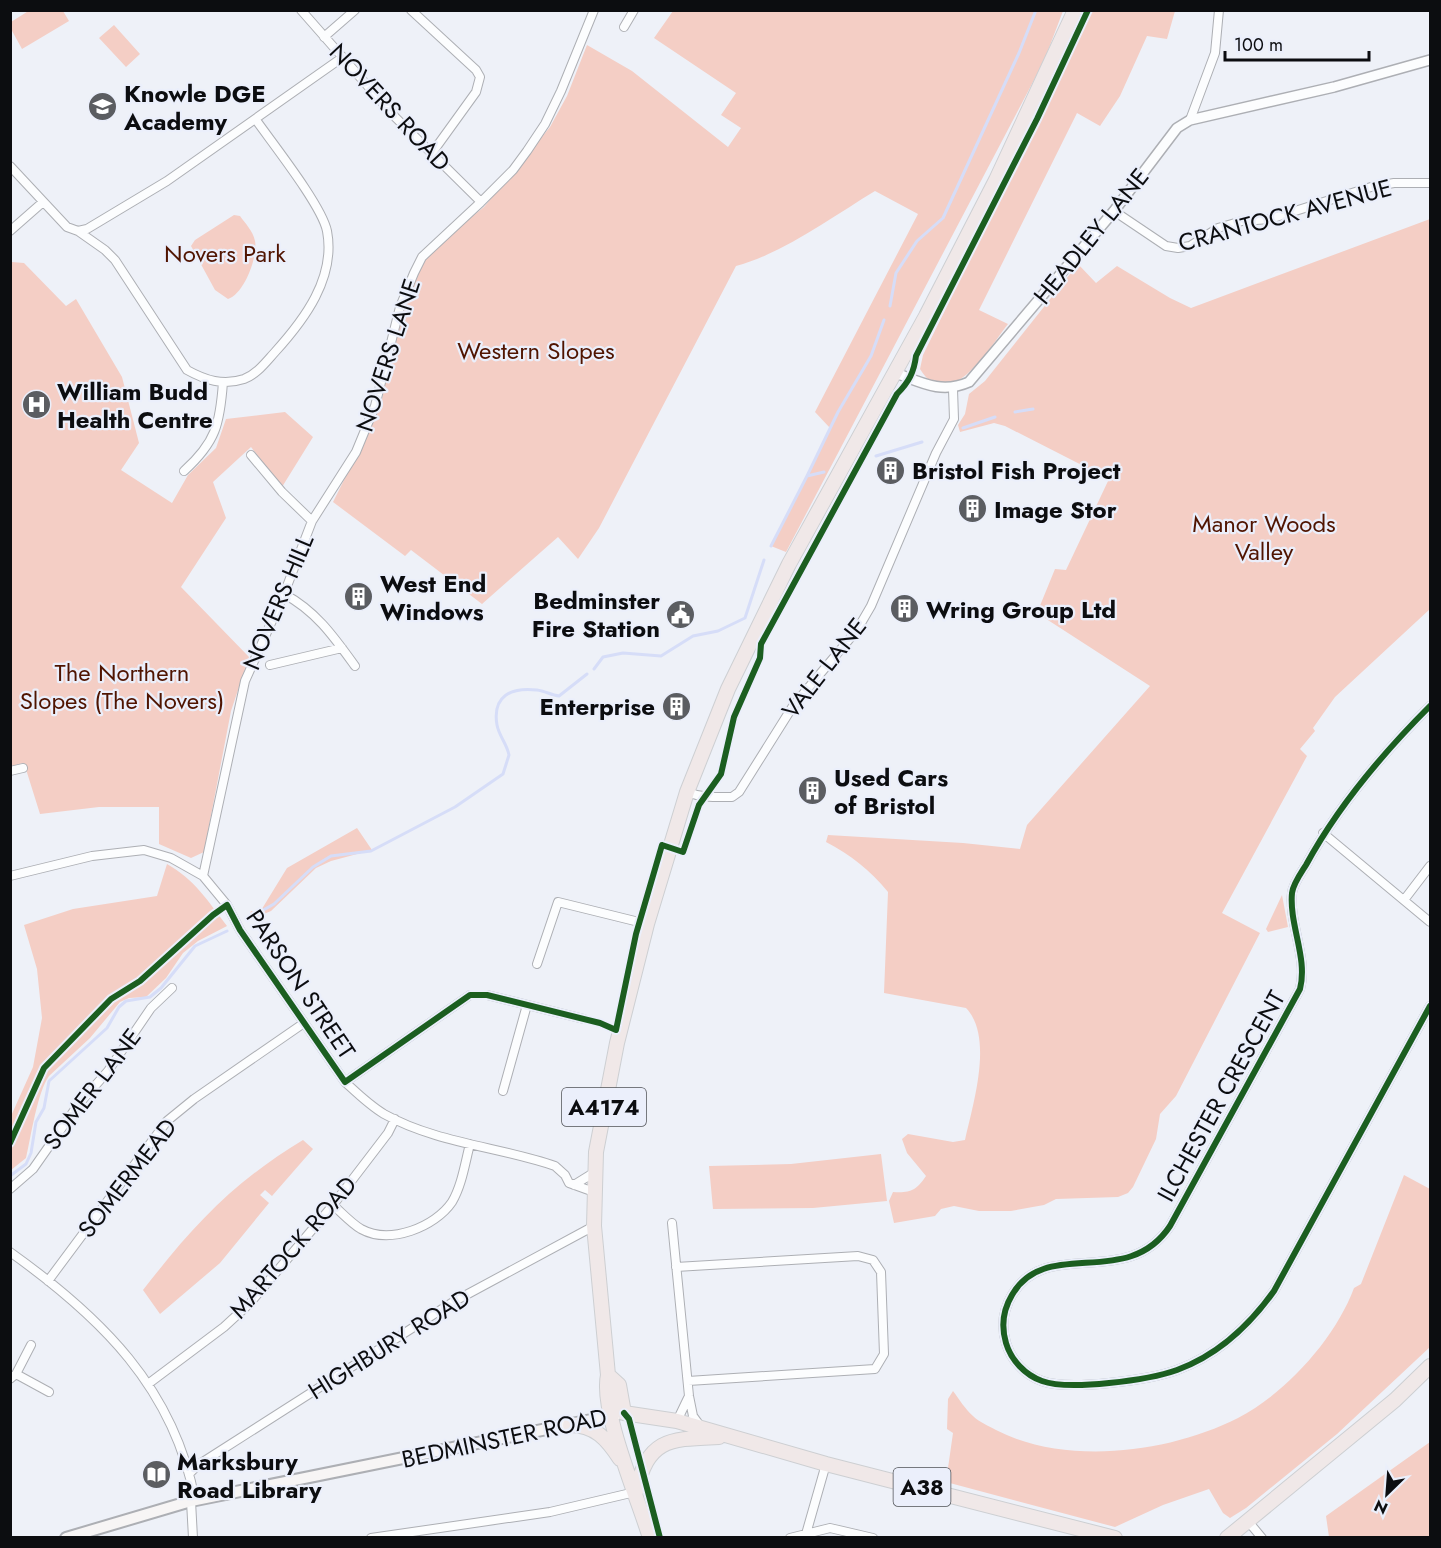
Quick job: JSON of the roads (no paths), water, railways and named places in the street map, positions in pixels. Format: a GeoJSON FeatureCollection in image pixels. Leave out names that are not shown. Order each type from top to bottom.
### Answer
{"type":"FeatureCollection","features":[{"type":"Feature","properties":{"kind":"highway"},"geometry":{"type":"LineString","coordinates":[[647,924],[687,792],[728,689],[789,564],[868,418],[896,374],[996,180],[1075,10]]}},
{"type":"Feature","properties":{"kind":"highway","name":"A4174"},"geometry":{"type":"LineString","coordinates":[[618,1415],[619,1385],[608,1374],[594,1226],[595,1172],[602,1113],[647,924]]}},
{"type":"Feature","properties":{"kind":"highway"},"geometry":{"type":"LineString","coordinates":[[1228,1536],[1395,1400],[1431,1366]]}},
{"type":"Feature","properties":{"kind":"highway"},"geometry":{"type":"LineString","coordinates":[[618,1415],[626,1468]]}},
{"type":"Feature","properties":{"kind":"highway","name":"BEDMINSTER ROAD"},"geometry":{"type":"LineString","coordinates":[[618,1415],[678,1421],[826,1464],[1115,1538]]}},
{"type":"Feature","properties":{"kind":"highway"},"geometry":{"type":"LineString","coordinates":[[636,1492],[648,1457],[666,1442],[678,1421]]}},
{"type":"Feature","properties":{"kind":"highway"},"geometry":{"type":"LineString","coordinates":[[570,1425],[587,1426],[601,1434],[626,1468],[650,1538]]}},
{"type":"Feature","properties":{"kind":"highway","name":"A38"},"geometry":{"type":"LineString","coordinates":[[666,1442],[730,1436]]}},
{"type":"Feature","properties":{"kind":"main road","name":"BEDMINSTER ROAD"},"geometry":{"type":"LineString","coordinates":[[66,1538],[193,1501],[618,1415]]}},
{"type":"Feature","properties":{"kind":"street","name":"NOVERS ROAD"},"geometry":{"type":"LineString","coordinates":[[301,10],[432,153],[481,202]]}},
{"type":"Feature","properties":{"kind":"street"},"geometry":{"type":"LineString","coordinates":[[324,37],[355,10]]}},
{"type":"Feature","properties":{"kind":"street"},"geometry":{"type":"LineString","coordinates":[[411,10],[476,70],[480,77],[476,92],[432,153]]}},
{"type":"Feature","properties":{"kind":"street"},"geometry":{"type":"LineString","coordinates":[[481,202],[513,170],[545,124],[594,10]]}},
{"type":"Feature","properties":{"kind":"street"},"geometry":{"type":"LineString","coordinates":[[624,27],[634,10]]}},
{"type":"Feature","properties":{"kind":"street","name":"HEADLEY LANE"},"geometry":{"type":"LineString","coordinates":[[953,389],[976,377],[1114,212],[1177,128],[1190,120],[1215,53],[1219,10]]}},
{"type":"Feature","properties":{"kind":"street"},"geometry":{"type":"LineString","coordinates":[[78,231],[92,227],[167,181],[343,57]]}},
{"type":"Feature","properties":{"kind":"street"},"geometry":{"type":"LineString","coordinates":[[1190,120],[1334,87],[1431,60]]}},
{"type":"Feature","properties":{"kind":"street"},"geometry":{"type":"LineString","coordinates":[[10,166],[67,227],[78,231],[115,260],[180,363],[199,376],[223,382],[251,376],[303,320],[317,295],[328,253],[328,233],[324,220],[255,120]]}},
{"type":"Feature","properties":{"kind":"street","name":"CRANTOCK AVENUE"},"geometry":{"type":"LineString","coordinates":[[1114,212],[1166,246],[1178,248],[1190,246],[1218,228],[1242,221],[1270,219],[1371,187],[1394,183],[1431,183]]}},
{"type":"Feature","properties":{"kind":"street"},"geometry":{"type":"LineString","coordinates":[[10,231],[43,202]]}},
{"type":"Feature","properties":{"kind":"street","name":"NOVERS LANE"},"geometry":{"type":"LineString","coordinates":[[312,521],[356,452],[383,379],[400,307],[422,256],[481,202]]}},
{"type":"Feature","properties":{"kind":"street"},"geometry":{"type":"LineString","coordinates":[[896,374],[935,388],[953,389]]}},
{"type":"Feature","properties":{"kind":"street"},"geometry":{"type":"LineString","coordinates":[[184,471],[202,454],[216,432],[223,382]]}},
{"type":"Feature","properties":{"kind":"street","name":"VALE LANE"},"geometry":{"type":"LineString","coordinates":[[687,792],[704,798],[713,795],[732,797],[739,792],[793,706],[857,630],[871,606],[936,453],[954,419],[953,389]]}},
{"type":"Feature","properties":{"kind":"street","name":"NOVERS HILL"},"geometry":{"type":"LineString","coordinates":[[203,876],[240,700],[252,662],[284,594],[312,521],[282,492],[251,454]]}},
{"type":"Feature","properties":{"kind":"street"},"geometry":{"type":"LineString","coordinates":[[284,594],[315,615],[355,666]]}},
{"type":"Feature","properties":{"kind":"street"},"geometry":{"type":"LineString","coordinates":[[270,665],[342,648]]}},
{"type":"Feature","properties":{"kind":"street","name":"ILCHESTER CRESCENT"},"geometry":{"type":"LineString","coordinates":[[1431,706],[1396,741],[1323,833],[1292,893],[1302,974],[1300,989],[1170,1226],[1150,1249],[1133,1257],[1053,1267],[1027,1277],[1008,1301],[1003,1322],[1005,1342],[1015,1362],[1032,1376],[1053,1384],[1141,1379],[1189,1365],[1234,1337],[1262,1309],[1274,1291],[1422,1016],[1431,1006]]}},
{"type":"Feature","properties":{"kind":"street"},"geometry":{"type":"LineString","coordinates":[[10,771],[22,768]]}},
{"type":"Feature","properties":{"kind":"street"},"geometry":{"type":"LineString","coordinates":[[1323,833],[1431,922]]}},
{"type":"Feature","properties":{"kind":"street"},"geometry":{"type":"LineString","coordinates":[[10,876],[92,856],[144,850],[171,858],[203,876]]}},
{"type":"Feature","properties":{"kind":"street"},"geometry":{"type":"LineString","coordinates":[[1404,900],[1431,866]]}},
{"type":"Feature","properties":{"kind":"street","name":"PARSON STREET"},"geometry":{"type":"LineString","coordinates":[[203,876],[227,905],[345,1082],[375,1107],[396,1119],[470,1144],[555,1166],[565,1175],[569,1183],[594,1192]]}},
{"type":"Feature","properties":{"kind":"street"},"geometry":{"type":"LineString","coordinates":[[537,964],[558,902],[647,924]]}},
{"type":"Feature","properties":{"kind":"street","name":"SOMER LANE"},"geometry":{"type":"LineString","coordinates":[[10,1189],[33,1169],[78,1105],[108,1071],[151,1008],[172,988]]}},
{"type":"Feature","properties":{"kind":"street"},"geometry":{"type":"LineString","coordinates":[[345,1082],[464,997],[478,993],[584,1019]]}},
{"type":"Feature","properties":{"kind":"street"},"geometry":{"type":"LineString","coordinates":[[503,1091],[526,1005]]}},
{"type":"Feature","properties":{"kind":"street","name":"SOMERMEAD"},"geometry":{"type":"LineString","coordinates":[[48,1281],[168,1120],[194,1099],[304,1023]]}},
{"type":"Feature","properties":{"kind":"street","name":"MARTOCK ROAD"},"geometry":{"type":"LineString","coordinates":[[148,1384],[224,1327],[250,1303],[333,1205],[388,1133],[396,1119]]}},
{"type":"Feature","properties":{"kind":"street"},"geometry":{"type":"LineString","coordinates":[[333,1205],[368,1232],[396,1234],[422,1227],[435,1220],[452,1201],[470,1144]]}},
{"type":"Feature","properties":{"kind":"street"},"geometry":{"type":"LineString","coordinates":[[574,1185],[595,1172]]}},
{"type":"Feature","properties":{"kind":"street"},"geometry":{"type":"LineString","coordinates":[[672,1222],[689,1396],[693,1416],[702,1428]]}},
{"type":"Feature","properties":{"kind":"street","name":"HIGHBURY ROAD"},"geometry":{"type":"LineString","coordinates":[[190,1473],[198,1465],[453,1302],[594,1226]]}},
{"type":"Feature","properties":{"kind":"street"},"geometry":{"type":"LineString","coordinates":[[10,1252],[48,1281],[123,1349],[148,1384],[169,1417],[190,1473],[193,1538]]}},
{"type":"Feature","properties":{"kind":"street"},"geometry":{"type":"LineString","coordinates":[[676,1267],[858,1257],[873,1260],[881,1272],[884,1354],[875,1369],[688,1381]]}},
{"type":"Feature","properties":{"kind":"street"},"geometry":{"type":"LineString","coordinates":[[31,1345],[13,1376],[49,1392]]}},
{"type":"Feature","properties":{"kind":"street"},"geometry":{"type":"LineString","coordinates":[[678,1421],[689,1396]]}},
{"type":"Feature","properties":{"kind":"street"},"geometry":{"type":"LineString","coordinates":[[806,1534],[826,1464]]}},
{"type":"Feature","properties":{"kind":"street"},"geometry":{"type":"LineString","coordinates":[[371,1538],[550,1512],[636,1492]]}},
{"type":"Feature","properties":{"kind":"street"},"geometry":{"type":"LineString","coordinates":[[1247,1520],[1262,1538]]}},
{"type":"Feature","properties":{"kind":"street"},"geometry":{"type":"LineString","coordinates":[[789,1538],[830,1528],[873,1538]]}},
{"type":"Feature","properties":{"kind":"waterway"},"geometry":{"type":"LineString","coordinates":[[890,306],[896,273],[917,241],[943,218],[1019,53],[1036,10]]}},
{"type":"Feature","properties":{"kind":"waterway"},"geometry":{"type":"LineString","coordinates":[[807,476],[838,412],[871,356],[884,320]]}},
{"type":"Feature","properties":{"kind":"waterway"},"geometry":{"type":"LineString","coordinates":[[1015,412],[1033,409]]}},
{"type":"Feature","properties":{"kind":"waterway"},"geometry":{"type":"LineString","coordinates":[[963,428],[995,417]]}},
{"type":"Feature","properties":{"kind":"waterway"},"geometry":{"type":"LineString","coordinates":[[876,456],[922,442]]}},
{"type":"Feature","properties":{"kind":"waterway"},"geometry":{"type":"LineString","coordinates":[[771,546],[807,476],[824,472]]}},
{"type":"Feature","properties":{"kind":"waterway"},"geometry":{"type":"LineString","coordinates":[[594,669],[603,657],[623,653],[661,656],[693,636],[718,631],[745,618],[764,560]]}},
{"type":"Feature","properties":{"kind":"waterway"},"geometry":{"type":"LineString","coordinates":[[249,918],[274,904],[313,867],[331,856],[371,851],[455,807],[503,774],[509,755],[497,725],[497,707],[501,700],[512,692],[528,689],[559,696],[587,674]]}},
{"type":"Feature","properties":{"kind":"waterway"},"geometry":{"type":"LineString","coordinates":[[10,1176],[26,1164],[31,1153],[36,1122],[44,1108],[49,1081],[107,1028],[119,1007],[126,1001],[150,997],[161,988],[195,946],[227,931]]}},
{"type":"Feature","properties":{"kind":"place","name":"Knowle DGE Academy"},"geometry":{"type":"Point","coordinates":[103,107]}},
{"type":"Feature","properties":{"kind":"place","name":"William Budd Health Centre"},"geometry":{"type":"Point","coordinates":[36,405]}},
{"type":"Feature","properties":{"kind":"place","name":"Bristol Fish Project"},"geometry":{"type":"Point","coordinates":[891,470]}},
{"type":"Feature","properties":{"kind":"place","name":"Image Stor"},"geometry":{"type":"Point","coordinates":[973,509]}},
{"type":"Feature","properties":{"kind":"place","name":"West End Windows"},"geometry":{"type":"Point","coordinates":[359,597]}},
{"type":"Feature","properties":{"kind":"place","name":"Wring Group Ltd"},"geometry":{"type":"Point","coordinates":[905,609]}},
{"type":"Feature","properties":{"kind":"place","name":"Bedminster Fire Station"},"geometry":{"type":"Point","coordinates":[681,614]}},
{"type":"Feature","properties":{"kind":"place","name":"Enterprise"},"geometry":{"type":"Point","coordinates":[676,706]}},
{"type":"Feature","properties":{"kind":"place","name":"Used Cars of Bristol"},"geometry":{"type":"Point","coordinates":[813,791]}},
{"type":"Feature","properties":{"kind":"place","name":"Marksbury Road Library"},"geometry":{"type":"Point","coordinates":[156,1475]}},
{"type":"Feature","properties":{"kind":"park label","name":"Novers Park"},"geometry":{"type":"Point","coordinates":[225,253]}},
{"type":"Feature","properties":{"kind":"park label","name":"Western Slopes"},"geometry":{"type":"Point","coordinates":[536,350]}},
{"type":"Feature","properties":{"kind":"park label","name":"Manor Woods Valley"},"geometry":{"type":"Point","coordinates":[1264,537]}},
{"type":"Feature","properties":{"kind":"park label","name":"The Northern Slopes (The Novers)"},"geometry":{"type":"Point","coordinates":[122,686]}}]}
